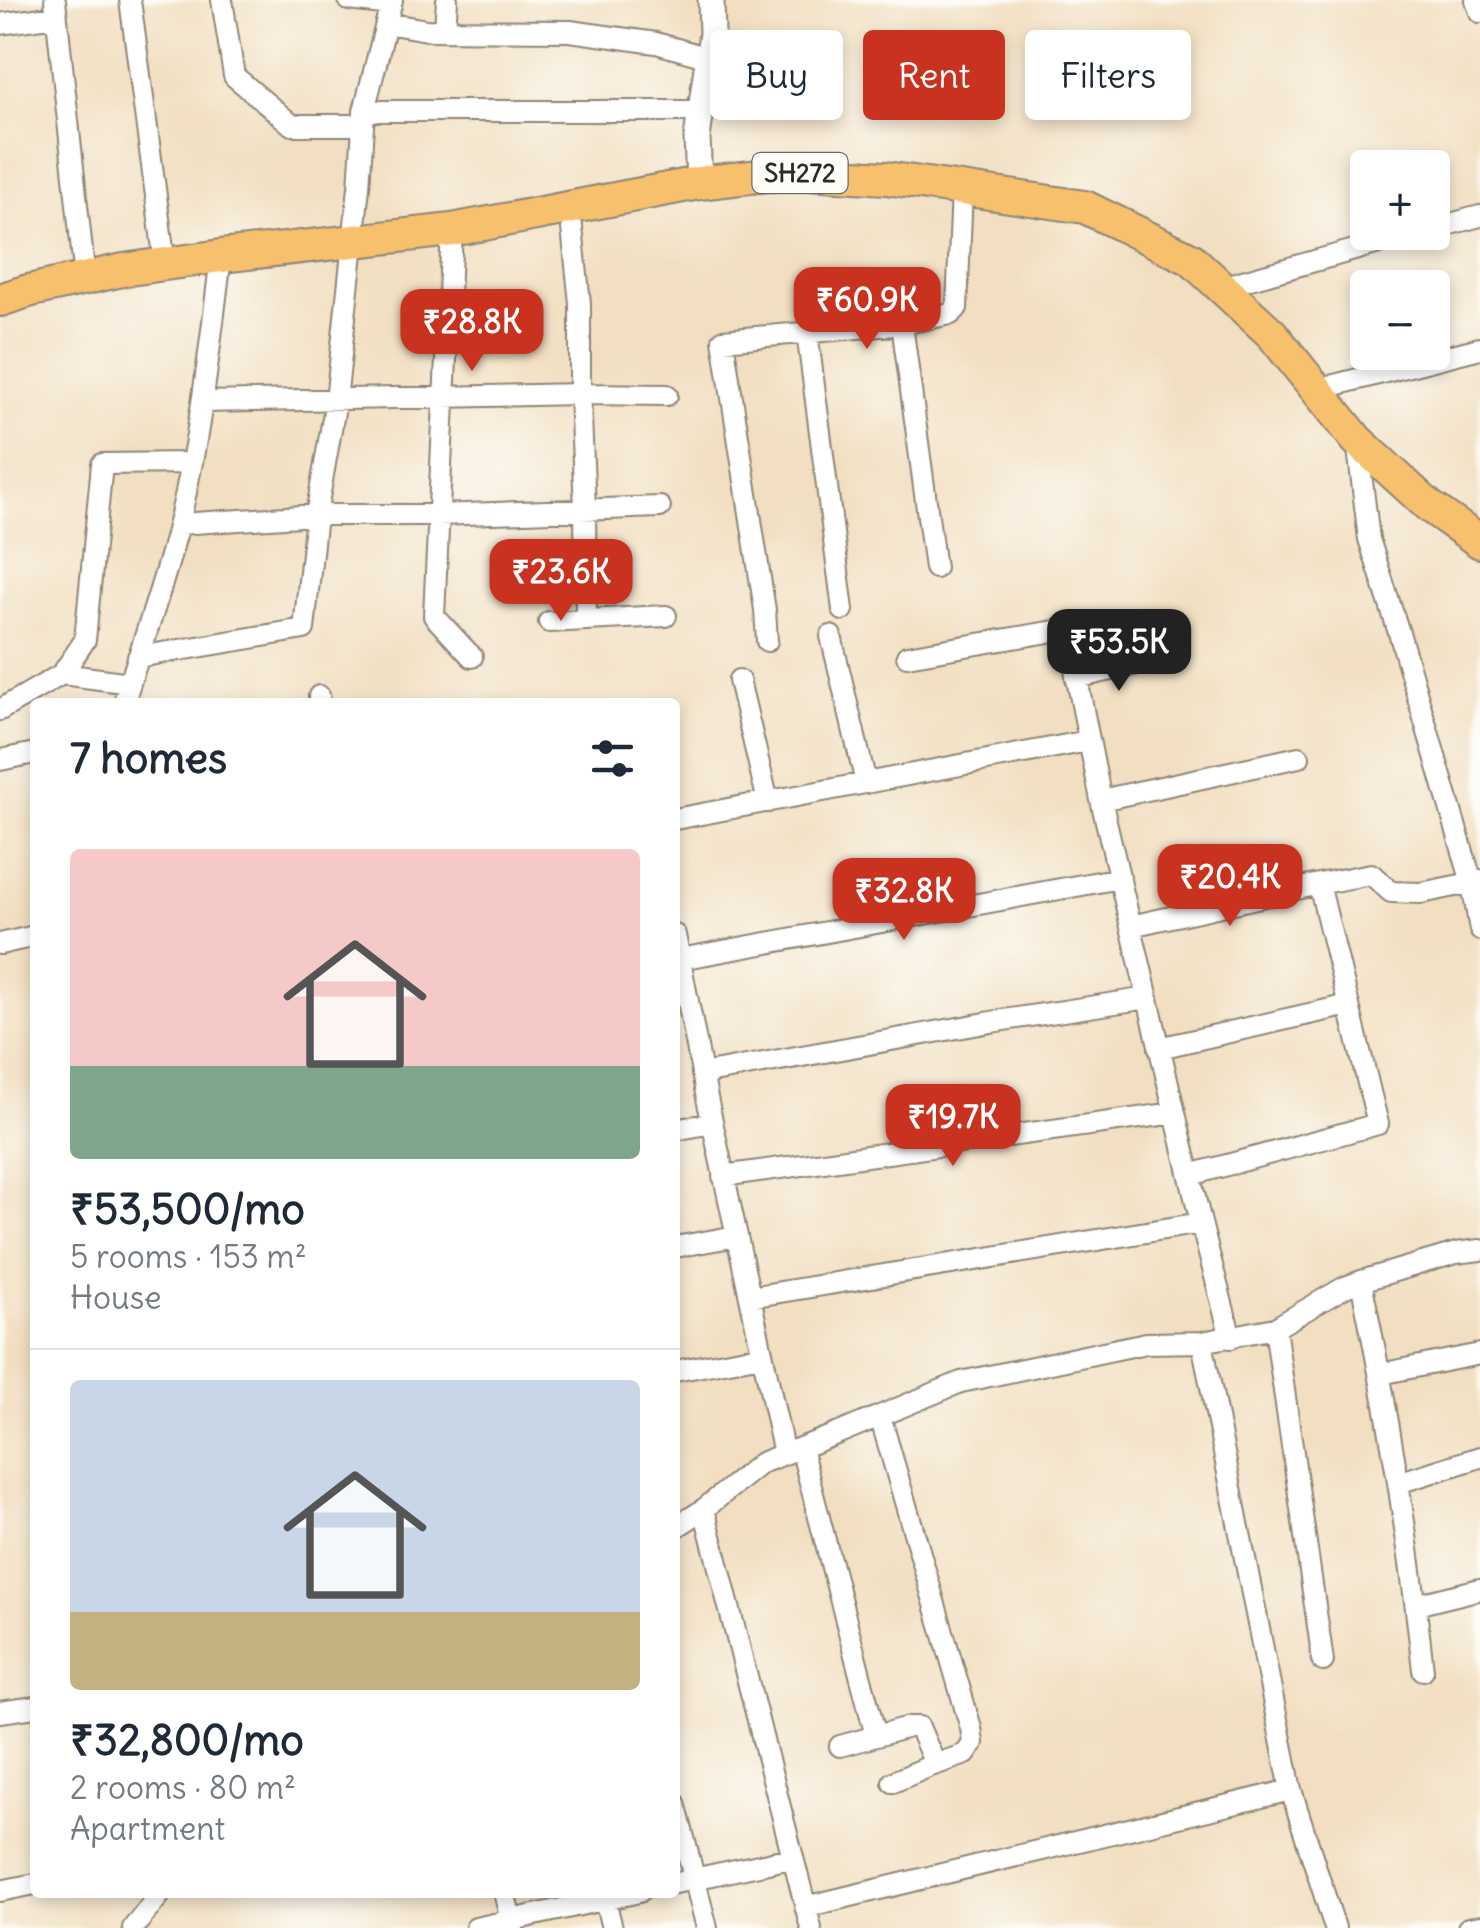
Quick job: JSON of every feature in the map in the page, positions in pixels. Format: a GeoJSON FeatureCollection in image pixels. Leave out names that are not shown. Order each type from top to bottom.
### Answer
{"type":"FeatureCollection","features":[{"type":"Feature","properties":{"kind":"main road","name":"SH272"},"geometry":{"type":"LineString","coordinates":[[0,300],[84,278],[165,264],[452,230],[699,183],[792,172],[886,178],[1085,207],[1191,259],[1272,334],[1357,440],[1430,506],[1480,542]]}},
{"type":"Feature","properties":{"kind":"street"},"geometry":{"type":"LineString","coordinates":[[130,0],[165,264]]}},
{"type":"Feature","properties":{"kind":"street"},"geometry":{"type":"LineString","coordinates":[[223,0],[234,76],[292,125],[363,118],[701,111]]}},
{"type":"Feature","properties":{"kind":"street"},"geometry":{"type":"LineString","coordinates":[[348,0],[390,9],[427,30],[570,31],[656,43],[709,58]]}},
{"type":"Feature","properties":{"kind":"street"},"geometry":{"type":"LineString","coordinates":[[445,30],[447,0]]}},
{"type":"Feature","properties":{"kind":"street"},"geometry":{"type":"LineString","coordinates":[[699,183],[697,138],[712,33],[711,0]]}},
{"type":"Feature","properties":{"kind":"street"},"geometry":{"type":"LineString","coordinates":[[1476,0],[1480,12]]}},
{"type":"Feature","properties":{"kind":"street"},"geometry":{"type":"LineString","coordinates":[[0,24],[56,8],[84,278]]}},
{"type":"Feature","properties":{"kind":"street"},"geometry":{"type":"LineString","coordinates":[[138,658],[304,629],[316,515],[336,401],[363,118],[390,9]]}},
{"type":"Feature","properties":{"kind":"street"},"geometry":{"type":"LineString","coordinates":[[767,641],[723,340],[902,324],[951,314],[956,308],[962,190]]}},
{"type":"Feature","properties":{"kind":"street"},"geometry":{"type":"LineString","coordinates":[[570,209],[580,303],[586,620]]}},
{"type":"Feature","properties":{"kind":"street"},"geometry":{"type":"LineString","coordinates":[[1450,224],[1480,216]]}},
{"type":"Feature","properties":{"kind":"street"},"geometry":{"type":"LineString","coordinates":[[452,230],[434,616],[472,657]]}},
{"type":"Feature","properties":{"kind":"street"},"geometry":{"type":"LineString","coordinates":[[1221,287],[1354,250]]}},
{"type":"Feature","properties":{"kind":"street"},"geometry":{"type":"LineString","coordinates":[[62,674],[127,693],[179,524],[203,402],[220,256]]}},
{"type":"Feature","properties":{"kind":"street"},"geometry":{"type":"LineString","coordinates":[[902,324],[936,568]]}},
{"type":"Feature","properties":{"kind":"street"},"geometry":{"type":"LineString","coordinates":[[807,332],[843,610]]}},
{"type":"Feature","properties":{"kind":"street"},"geometry":{"type":"LineString","coordinates":[[1316,390],[1480,348]]}},
{"type":"Feature","properties":{"kind":"street"},"geometry":{"type":"LineString","coordinates":[[203,402],[580,394],[667,396]]}},
{"type":"Feature","properties":{"kind":"street"},"geometry":{"type":"LineString","coordinates":[[1357,440],[1369,539],[1476,882],[1480,930]]}},
{"type":"Feature","properties":{"kind":"street"},"geometry":{"type":"LineString","coordinates":[[0,710],[62,674],[84,640],[102,464],[191,463]]}},
{"type":"Feature","properties":{"kind":"street"},"geometry":{"type":"LineString","coordinates":[[179,524],[316,515],[660,507]]}},
{"type":"Feature","properties":{"kind":"street"},"geometry":{"type":"LineString","coordinates":[[549,622],[666,616]]}},
{"type":"Feature","properties":{"kind":"street"},"geometry":{"type":"LineString","coordinates":[[907,656],[1061,630],[1068,634],[1101,800],[1230,1338]]}},
{"type":"Feature","properties":{"kind":"street"},"geometry":{"type":"LineString","coordinates":[[831,636],[866,784]]}},
{"type":"Feature","properties":{"kind":"street"},"geometry":{"type":"LineString","coordinates":[[1076,678],[1151,661]]}},
{"type":"Feature","properties":{"kind":"street"},"geometry":{"type":"LineString","coordinates":[[739,680],[768,802]]}},
{"type":"Feature","properties":{"kind":"street"},"geometry":{"type":"LineString","coordinates":[[680,819],[1088,741]]}},
{"type":"Feature","properties":{"kind":"street"},"geometry":{"type":"LineString","coordinates":[[0,760],[30,754]]}},
{"type":"Feature","properties":{"kind":"street"},"geometry":{"type":"LineString","coordinates":[[1101,800],[1299,757]]}},
{"type":"Feature","properties":{"kind":"street"},"geometry":{"type":"LineString","coordinates":[[1131,926],[1371,874],[1391,892],[1421,892],[1476,882]]}},
{"type":"Feature","properties":{"kind":"street"},"geometry":{"type":"LineString","coordinates":[[876,1736],[762,1355],[702,1074],[685,1043],[680,959],[1120,878]]}},
{"type":"Feature","properties":{"kind":"street"},"geometry":{"type":"LineString","coordinates":[[1190,1175],[1378,1124],[1319,884]]}},
{"type":"Feature","properties":{"kind":"street"},"geometry":{"type":"LineString","coordinates":[[0,944],[30,937]]}},
{"type":"Feature","properties":{"kind":"street"},"geometry":{"type":"LineString","coordinates":[[702,1074],[1148,998]]}},
{"type":"Feature","properties":{"kind":"street"},"geometry":{"type":"LineString","coordinates":[[1159,1048],[1349,1004]]}},
{"type":"Feature","properties":{"kind":"street"},"geometry":{"type":"LineString","coordinates":[[724,1176],[1175,1113]]}},
{"type":"Feature","properties":{"kind":"street"},"geometry":{"type":"LineString","coordinates":[[680,1129],[712,1123]]}},
{"type":"Feature","properties":{"kind":"street"},"geometry":{"type":"LineString","coordinates":[[750,1297],[1201,1222]]}},
{"type":"Feature","properties":{"kind":"street"},"geometry":{"type":"LineString","coordinates":[[680,1246],[736,1236]]}},
{"type":"Feature","properties":{"kind":"street"},"geometry":{"type":"LineString","coordinates":[[680,1525],[761,1463],[960,1382],[1146,1343],[1202,1342],[1275,1328],[1361,1282],[1456,1253],[1480,1250]]}},
{"type":"Feature","properties":{"kind":"street"},"geometry":{"type":"LineString","coordinates":[[1361,1282],[1398,1483],[1423,1670]]}},
{"type":"Feature","properties":{"kind":"street"},"geometry":{"type":"LineString","coordinates":[[1275,1328],[1323,1661]]}},
{"type":"Feature","properties":{"kind":"street"},"geometry":{"type":"LineString","coordinates":[[1202,1342],[1291,1790],[1335,1928]]}},
{"type":"Feature","properties":{"kind":"street"},"geometry":{"type":"LineString","coordinates":[[1380,1374],[1480,1354]]}},
{"type":"Feature","properties":{"kind":"street"},"geometry":{"type":"LineString","coordinates":[[680,1371],[762,1355]]}},
{"type":"Feature","properties":{"kind":"street"},"geometry":{"type":"LineString","coordinates":[[880,1416],[971,1728],[972,1743],[966,1754],[894,1782]]}},
{"type":"Feature","properties":{"kind":"street"},"geometry":{"type":"LineString","coordinates":[[1398,1483],[1480,1457]]}},
{"type":"Feature","properties":{"kind":"street"},"geometry":{"type":"LineString","coordinates":[[704,1508],[811,1928]]}},
{"type":"Feature","properties":{"kind":"street"},"geometry":{"type":"LineString","coordinates":[[1416,1605],[1480,1589]]}},
{"type":"Feature","properties":{"kind":"street"},"geometry":{"type":"LineString","coordinates":[[0,1712],[30,1708]]}},
{"type":"Feature","properties":{"kind":"street"},"geometry":{"type":"LineString","coordinates":[[840,1746],[919,1727],[935,1764]]}},
{"type":"Feature","properties":{"kind":"street"},"geometry":{"type":"LineString","coordinates":[[805,1907],[1291,1790]]}},
{"type":"Feature","properties":{"kind":"street"},"geometry":{"type":"LineString","coordinates":[[680,1846],[684,1881],[708,1928]]}},
{"type":"Feature","properties":{"kind":"street"},"geometry":{"type":"LineString","coordinates":[[684,1881],[792,1858]]}},
{"type":"Feature","properties":{"kind":"street"},"geometry":{"type":"LineString","coordinates":[[0,1891],[30,1885]]}},
{"type":"Feature","properties":{"kind":"street"},"geometry":{"type":"LineString","coordinates":[[133,1928],[157,1898]]}},
{"type":"Feature","properties":{"kind":"street"},"geometry":{"type":"LineString","coordinates":[[506,1898],[512,1924]]}},
{"type":"Feature","properties":{"kind":"street"},"geometry":{"type":"LineString","coordinates":[[476,1928],[512,1924],[601,1898]]}},
{"type":"Feature","properties":{"kind":"street"},"geometry":{"type":"LineString","coordinates":[[604,1898],[612,1928]]}},
{"type":"Feature","properties":{"kind":"street"},"geometry":{"type":"LineString","coordinates":[[1468,1928],[1480,1926]]}}]}
